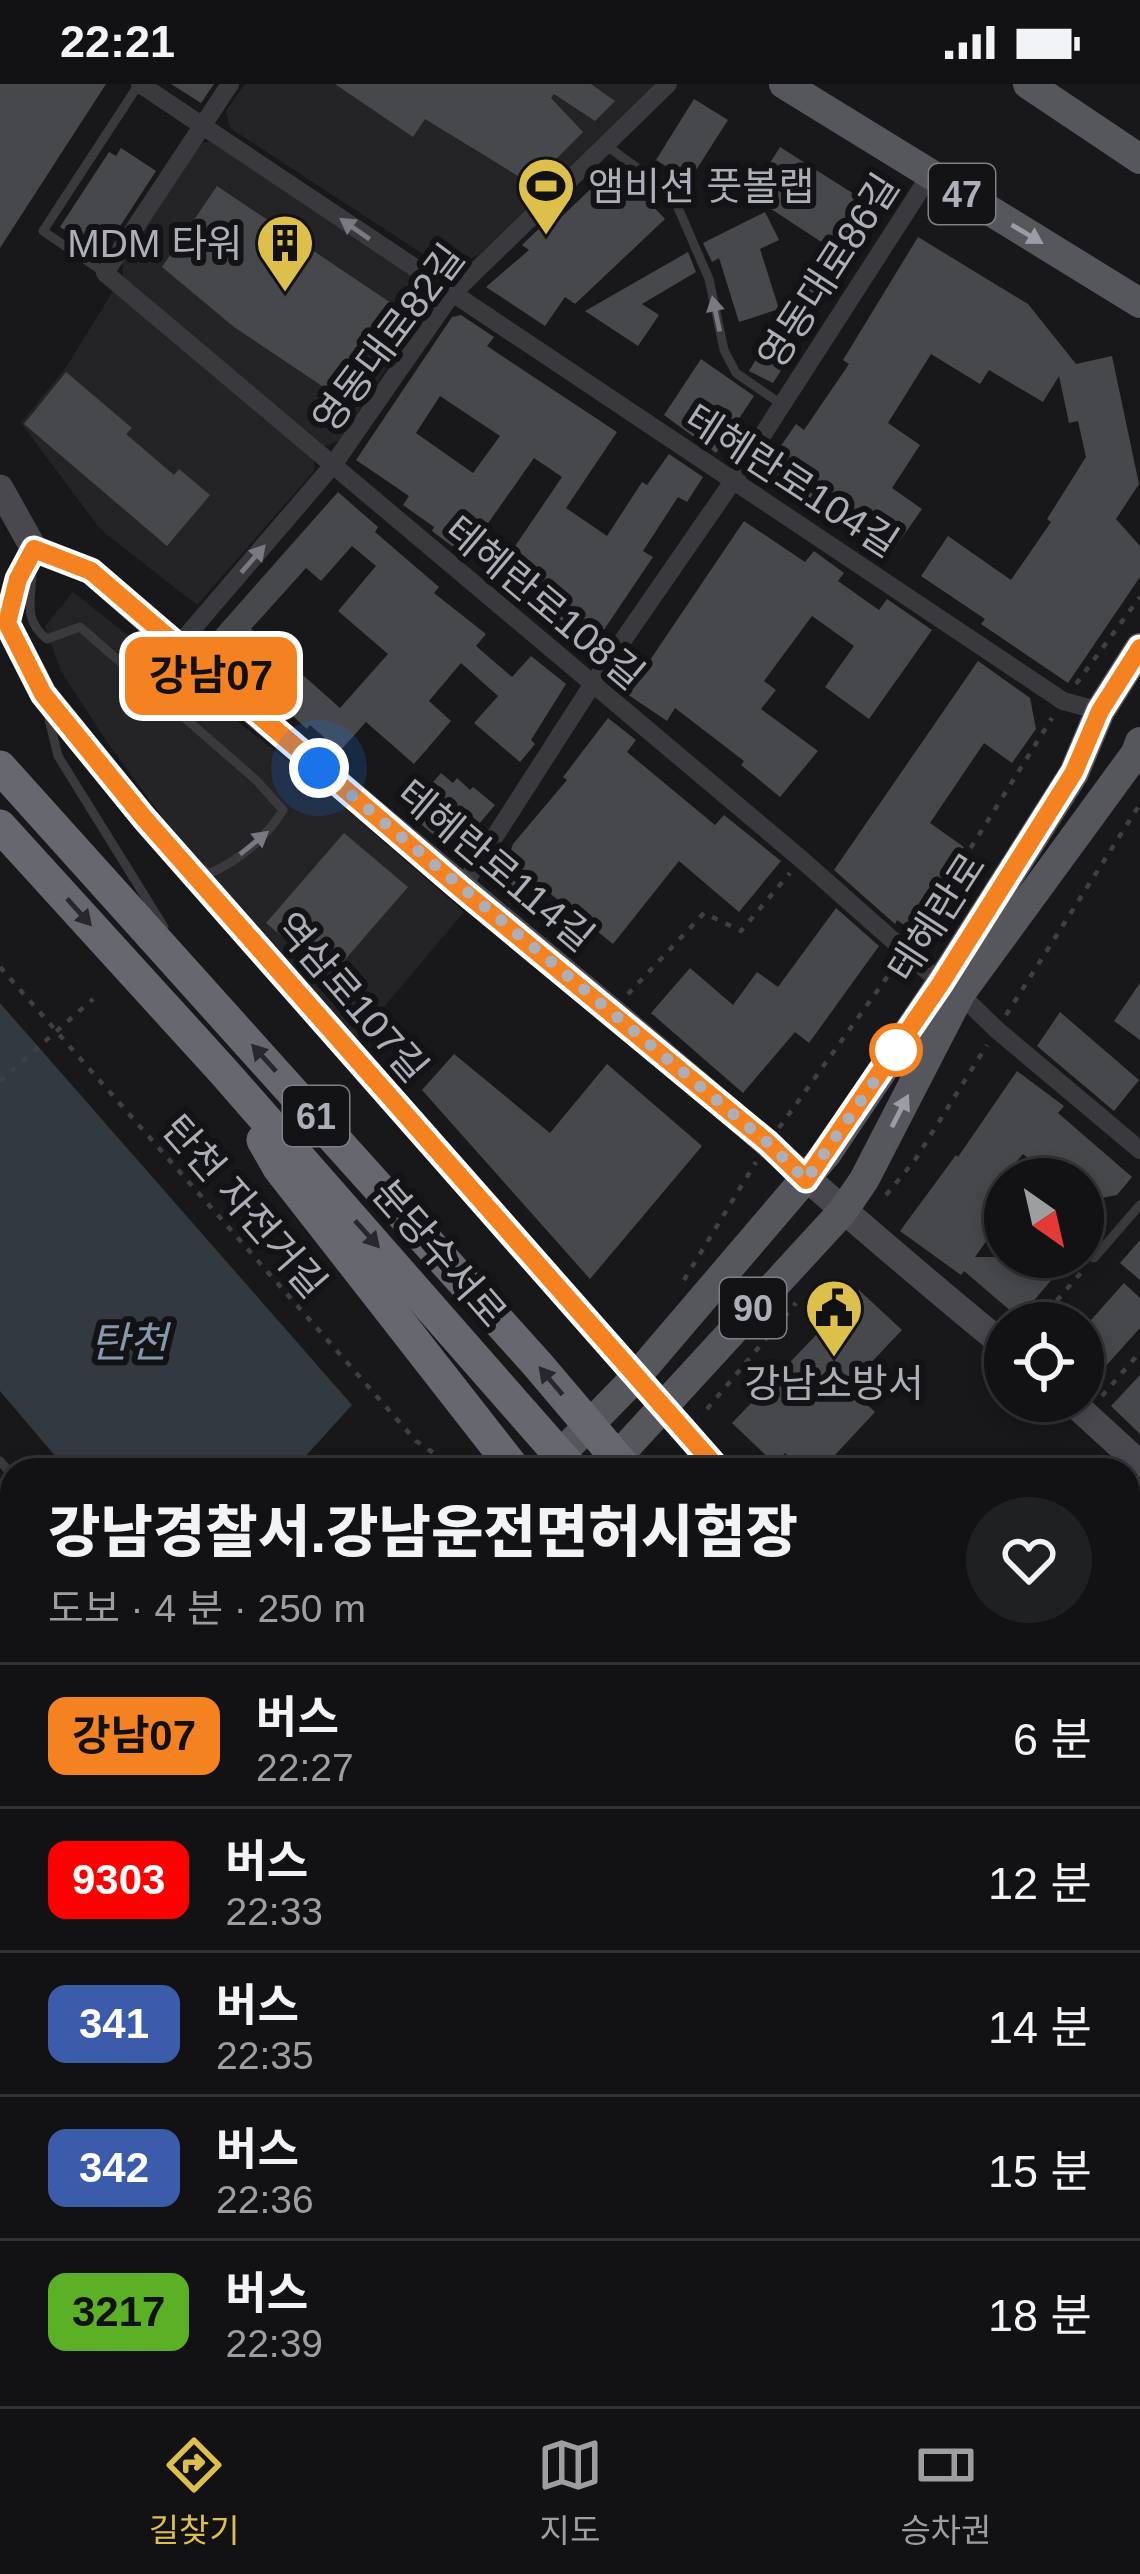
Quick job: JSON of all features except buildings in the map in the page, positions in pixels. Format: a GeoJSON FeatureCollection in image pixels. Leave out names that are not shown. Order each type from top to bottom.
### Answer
{"type":"FeatureCollection","features":[{"type":"Feature","properties":{"kind":"highway","name":"분당수서로"},"geometry":{"type":"LineString","coordinates":[[0,766],[616,1458]]}},
{"type":"Feature","properties":{"kind":"highway","name":"분당수서로"},"geometry":{"type":"LineString","coordinates":[[0,826],[223,1071],[563,1458]]}},
{"type":"Feature","properties":{"kind":"highway"},"geometry":{"type":"LineString","coordinates":[[223,1071],[278,1168],[506,1458]]}},
{"type":"Feature","properties":{"kind":"highway"},"geometry":{"type":"LineString","coordinates":[[438,1314],[537,1458]]}},
{"type":"Feature","properties":{"kind":"main road","name":"47"},"geometry":{"type":"LineString","coordinates":[[784,84],[1140,303]]}},
{"type":"Feature","properties":{"kind":"main road"},"geometry":{"type":"LineString","coordinates":[[1028,84],[1140,159]]}},
{"type":"Feature","properties":{"kind":"main road","name":"테헤란로"},"geometry":{"type":"LineString","coordinates":[[663,1405],[842,1212],[864,1180],[951,989],[1074,772],[1100,711],[1140,649]]}},
{"type":"Feature","properties":{"kind":"main road","name":"테헤란로"},"geometry":{"type":"LineString","coordinates":[[635,1378],[806,1180],[1139,750]]}},
{"type":"Feature","properties":{"kind":"main road","name":"90"},"geometry":{"type":"LineString","coordinates":[[557,1458],[635,1378]]}},
{"type":"Feature","properties":{"kind":"main road","name":"90"},"geometry":{"type":"LineString","coordinates":[[622,1458],[663,1405]]}},
{"type":"Feature","properties":{"kind":"street"},"geometry":{"type":"LineString","coordinates":[[105,273],[230,84]]}},
{"type":"Feature","properties":{"kind":"street","name":"영동대로82길"},"geometry":{"type":"LineString","coordinates":[[177,647],[333,465],[451,295],[668,84]]}},
{"type":"Feature","properties":{"kind":"street","name":"테헤란로104길"},"geometry":{"type":"LineString","coordinates":[[146,86],[451,295],[1063,701],[1100,711]]}},
{"type":"Feature","properties":{"kind":"street","name":"영동대로86길"},"geometry":{"type":"LineString","coordinates":[[461,889],[930,175]]}},
{"type":"Feature","properties":{"kind":"street","name":"테헤란로108길"},"geometry":{"type":"LineString","coordinates":[[105,273],[1140,1150]]}},
{"type":"Feature","properties":{"kind":"street"},"geometry":{"type":"LineString","coordinates":[[0,488],[34,549],[18,579],[13,624]]}},
{"type":"Feature","properties":{"kind":"street","name":"테헤란로114길"},"geometry":{"type":"LineString","coordinates":[[34,549],[91,571],[984,1329]]}},
{"type":"Feature","properties":{"kind":"street","name":"역삼로107길"},"geometry":{"type":"LineString","coordinates":[[13,624],[43,694],[160,838],[709,1458]]}},
{"type":"Feature","properties":{"kind":"street"},"geometry":{"type":"LineString","coordinates":[[1094,1422],[1133,1458]]}},
{"type":"Feature","properties":{"kind":"lane"},"geometry":{"type":"LineString","coordinates":[[105,273],[44,231],[146,86]]}},
{"type":"Feature","properties":{"kind":"lane","name":"영동대로86길"},"geometry":{"type":"LineString","coordinates":[[607,146],[676,203],[709,279],[724,350],[736,373],[781,404]]}},
{"type":"Feature","properties":{"kind":"lane"},"geometry":{"type":"LineString","coordinates":[[13,624],[47,639],[80,626],[284,810],[271,830],[208,874],[183,850],[160,838]]}},
{"type":"Feature","properties":{"kind":"lane"},"geometry":{"type":"LineString","coordinates":[[43,694],[58,756],[170,937]]}},
{"type":"Feature","properties":{"kind":"lane"},"geometry":{"type":"LineString","coordinates":[[1104,1246],[1140,1205]]}},
{"type":"Feature","properties":{"kind":"path"},"geometry":{"type":"LineString","coordinates":[[879,1204],[915,1160],[1140,804]]}},
{"type":"Feature","properties":{"kind":"path"},"geometry":{"type":"LineString","coordinates":[[612,1012],[704,913],[741,931],[801,859]]}},
{"type":"Feature","properties":{"kind":"path","name":"탄천 자전거길"},"geometry":{"type":"LineString","coordinates":[[0,967],[416,1441],[441,1458]]}},
{"type":"Feature","properties":{"kind":"path"},"geometry":{"type":"LineString","coordinates":[[0,1081],[93,999]]}},
{"type":"Feature","properties":{"kind":"path"},"geometry":{"type":"LineString","coordinates":[[1055,1302],[1076,1278]]}},
{"type":"Feature","properties":{"kind":"path"},"geometry":{"type":"LineString","coordinates":[[707,1409],[796,1302]]}},
{"type":"Feature","properties":{"kind":"path"},"geometry":{"type":"LineString","coordinates":[[1104,1385],[1140,1352]]}},
{"type":"Feature","properties":{"kind":"shaded area"},"geometry":{"type":"Polygon","coordinates":[[[245,84],[655,84],[478,255],[455,267],[438,264],[230,128],[226,111],[245,84]]]}},
{"type":"Feature","properties":{"kind":"shaded area"},"geometry":{"type":"Polygon","coordinates":[[[213,141],[432,287],[434,294],[339,441],[325,446],[123,279],[123,254],[196,144],[213,141]]]}},
{"type":"Feature","properties":{"kind":"shaded area"},"geometry":{"type":"Polygon","coordinates":[[[113,291],[314,458],[314,471],[197,605],[101,530],[21,423],[67,366],[113,291]]]}},
{"type":"Feature","properties":{"kind":"shaded area"},"geometry":{"type":"Polygon","coordinates":[[[73,592],[321,787],[464,912],[351,1046],[193,859],[61,671],[45,626],[73,592]]]}},
{"type":"Feature","properties":{"kind":"water","name":"탄천"},"geometry":{"type":"Polygon","coordinates":[[[0,1003],[352,1405],[304,1458],[57,1458],[0,1391],[0,1003]]]}},
{"type":"Feature","properties":{"kind":"bus line","name":"강남07"},"geometry":{"type":"LineString","coordinates":[[709,1458],[177,858],[43,694],[7,623],[18,579],[34,549],[91,571],[806,1180],[941,983],[1074,772],[1100,711],[1140,648]]}},
{"type":"Feature","properties":{"kind":"place","name":"앰비션 풋볼랩"},"geometry":{"type":"Point","coordinates":[546,237]}},
{"type":"Feature","properties":{"kind":"place","name":"MDM 타워"},"geometry":{"type":"Point","coordinates":[285,294]}},
{"type":"Feature","properties":{"kind":"place","name":"강남소방서"},"geometry":{"type":"Point","coordinates":[834,1359]}},
{"type":"Feature","properties":{"kind":"route"},"geometry":{"type":"LineString","coordinates":[[319,768],[768,1143],[806,1180],[896,1050]]}}]}
